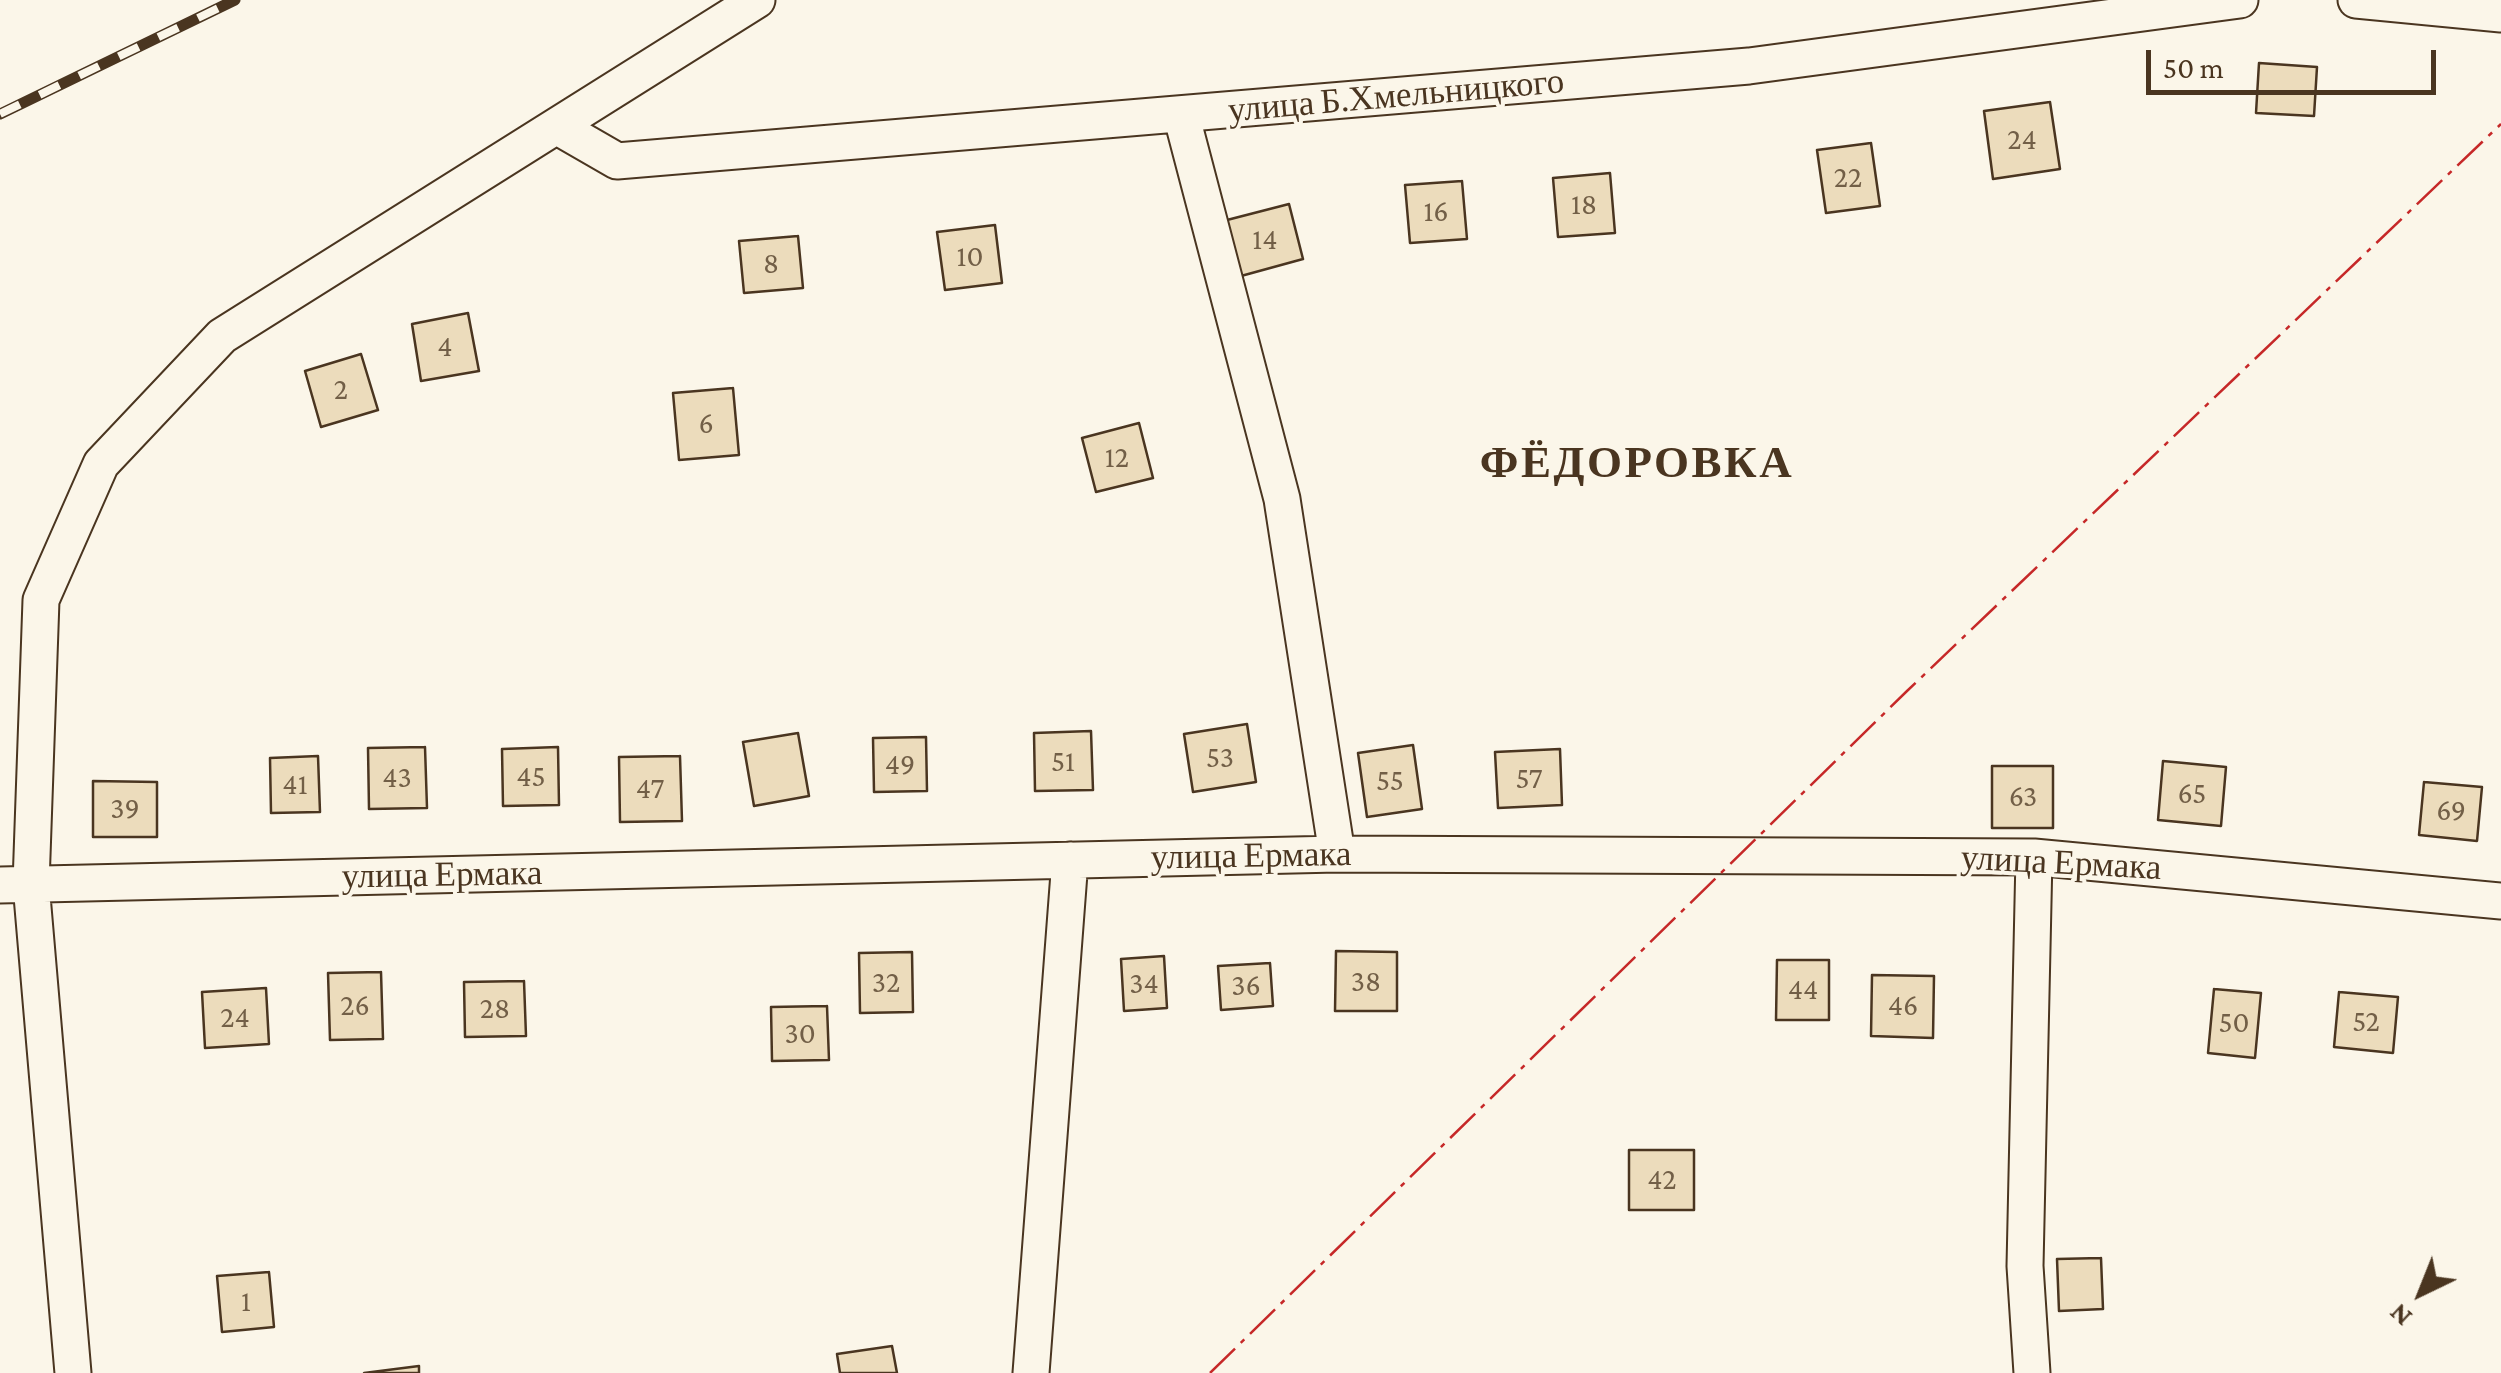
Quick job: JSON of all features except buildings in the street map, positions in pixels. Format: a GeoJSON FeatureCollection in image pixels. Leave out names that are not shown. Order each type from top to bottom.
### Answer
{"type":"FeatureCollection","features":[{"type":"Feature","properties":{"kind":"street"},"geometry":{"type":"LineString","coordinates":[[73,1373],[15,885],[41,600],[101,464],[222,336],[757,0]]}},
{"type":"Feature","properties":{"kind":"street","name":"улица Б.Хмельницкого"},"geometry":{"type":"LineString","coordinates":[[558,127],[617,162],[1749,66],[2240,0]]}},
{"type":"Feature","properties":{"kind":"street"},"geometry":{"type":"LineString","coordinates":[[2356,0],[2501,14]]}},
{"type":"Feature","properties":{"kind":"street"},"geometry":{"type":"LineString","coordinates":[[1181,114],[1282,499],[1338,854]]}},
{"type":"Feature","properties":{"kind":"street","name":"улица Ермака"},"geometry":{"type":"LineString","coordinates":[[15,885],[1338,854],[2034,856],[2501,901]]}},
{"type":"Feature","properties":{"kind":"street"},"geometry":{"type":"LineString","coordinates":[[2032,1373],[2025,1266],[2034,856]]}},
{"type":"Feature","properties":{"kind":"street"},"geometry":{"type":"LineString","coordinates":[[1032,1373],[1070,860]]}},
{"type":"Feature","properties":{"kind":"railway"},"geometry":{"type":"LineString","coordinates":[[0,114],[235,0]]}},
{"type":"Feature","properties":{"kind":"power"},"geometry":{"type":"LineString","coordinates":[[1210,1373],[1907,691],[2501,124]]}},
{"type":"Feature","properties":{"kind":"district","name":"ФЁДОРОВКА"},"geometry":{"type":"Point","coordinates":[1637,463]}}]}
